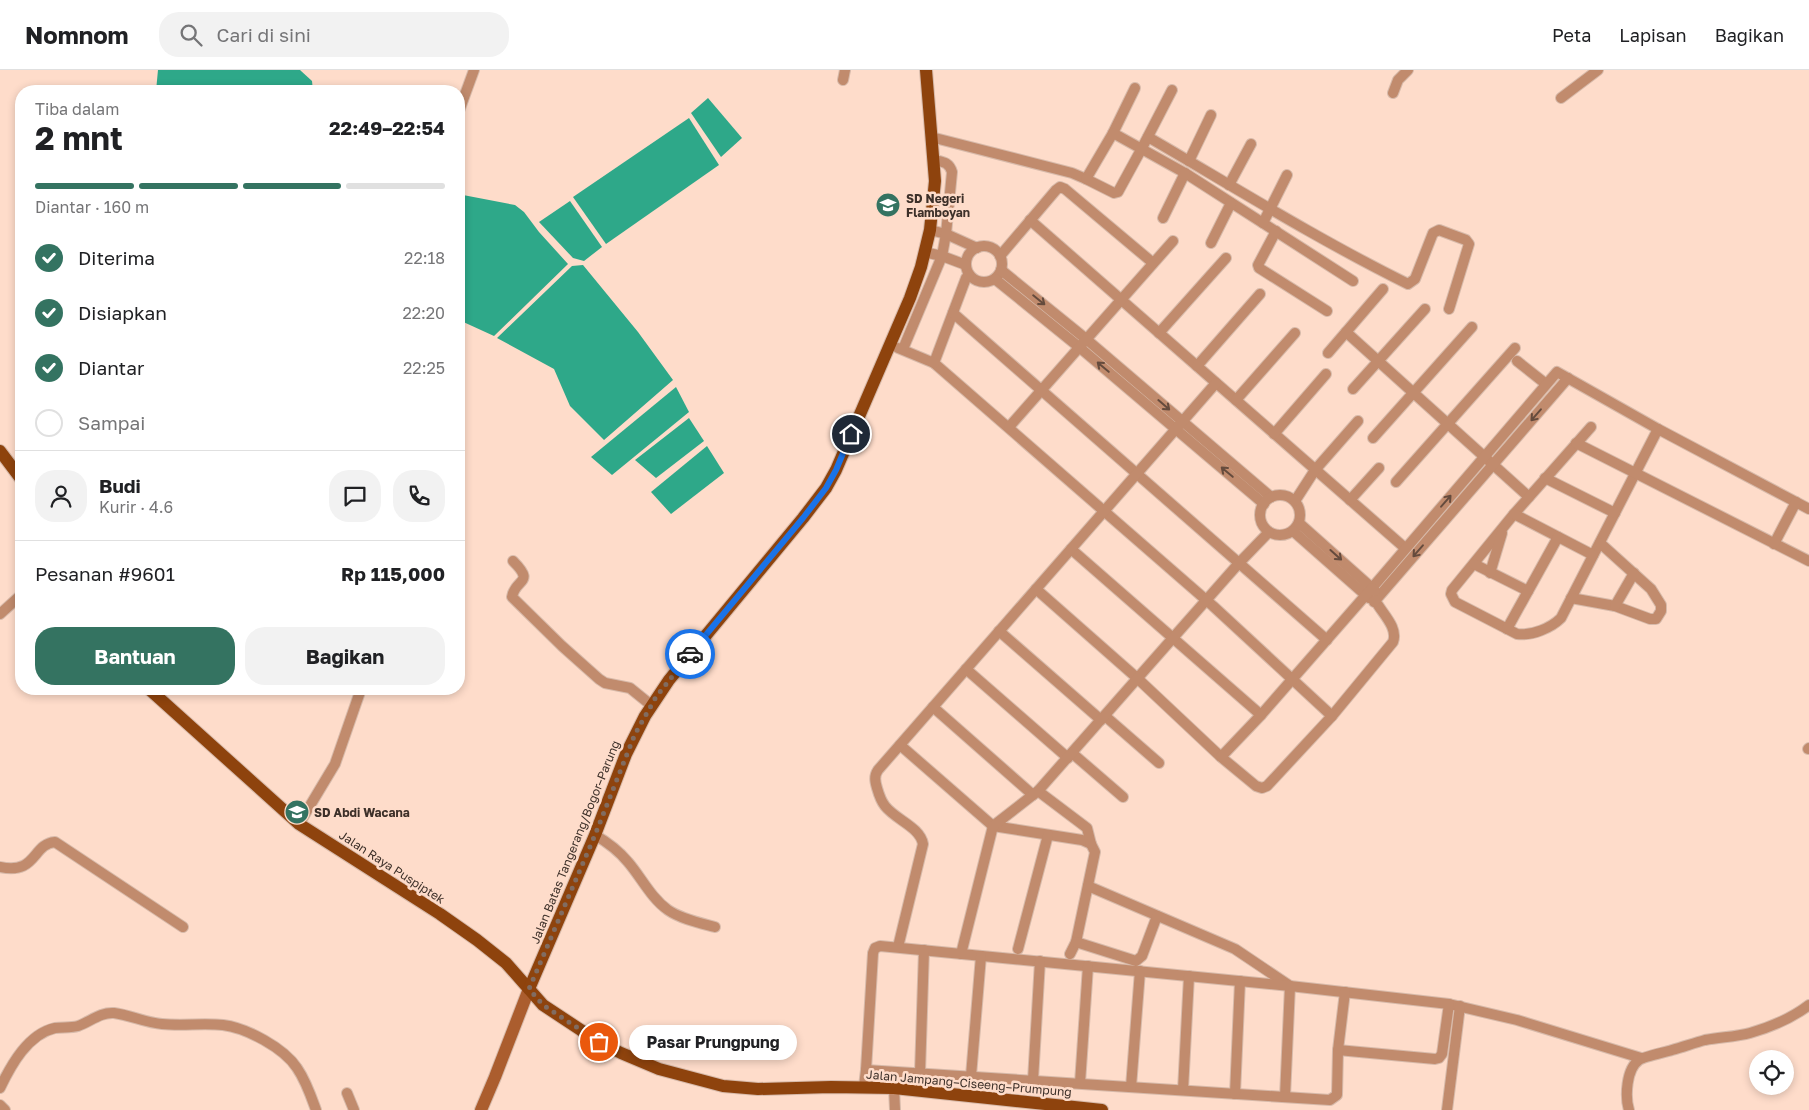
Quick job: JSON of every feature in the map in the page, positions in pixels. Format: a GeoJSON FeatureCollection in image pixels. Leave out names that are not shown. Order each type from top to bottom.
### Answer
{"type":"FeatureCollection","features":[{"type":"Feature","properties":{"kind":"main road","name":"Jalan Batas Tangerang/Bogor–Parung"},"geometry":{"type":"LineString","coordinates":[[529,989],[595,835],[626,754],[651,706],[669,680],[826,488],[836,470],[890,345],[921,267],[930,230],[935,181],[926,70]]}},
{"type":"Feature","properties":{"kind":"main road"},"geometry":{"type":"LineString","coordinates":[[0,451],[15,472]]}},
{"type":"Feature","properties":{"kind":"main road","name":"Jalan Raya Puspiptek"},"geometry":{"type":"LineString","coordinates":[[156,695],[299,824],[478,940],[506,963],[529,989]]}},
{"type":"Feature","properties":{"kind":"main road"},"geometry":{"type":"LineString","coordinates":[[481,1110],[529,989]]}},
{"type":"Feature","properties":{"kind":"main road","name":"Jalan Jampang–Ciseeng–Prumpung"},"geometry":{"type":"LineString","coordinates":[[529,989],[543,1005],[599,1042],[667,1071],[723,1086],[758,1089],[864,1086],[1102,1110]]}},
{"type":"Feature","properties":{"kind":"street"},"geometry":{"type":"LineString","coordinates":[[462,70],[473,72],[465,96]]}},
{"type":"Feature","properties":{"kind":"street"},"geometry":{"type":"LineString","coordinates":[[1393,93],[1398,80],[1408,70]]}},
{"type":"Feature","properties":{"kind":"street"},"geometry":{"type":"LineString","coordinates":[[1561,98],[1598,70]]}},
{"type":"Feature","properties":{"kind":"street"},"geometry":{"type":"LineString","coordinates":[[1086,180],[1113,133],[1135,88]]}},
{"type":"Feature","properties":{"kind":"street"},"geometry":{"type":"LineString","coordinates":[[931,137],[1072,173],[1114,193],[1118,192],[1172,90]]}},
{"type":"Feature","properties":{"kind":"street"},"geometry":{"type":"LineString","coordinates":[[1189,161],[1211,115]]}},
{"type":"Feature","properties":{"kind":"street"},"geometry":{"type":"LineString","coordinates":[[1113,133],[1185,173],[1353,281]]}},
{"type":"Feature","properties":{"kind":"street"},"geometry":{"type":"LineString","coordinates":[[1148,137],[1271,209],[1408,284],[1415,279],[1433,233],[1439,230],[1466,240],[1469,244],[1449,309]]}},
{"type":"Feature","properties":{"kind":"street"},"geometry":{"type":"LineString","coordinates":[[1229,184],[1251,144]]}},
{"type":"Feature","properties":{"kind":"street"},"geometry":{"type":"LineString","coordinates":[[903,349],[942,256],[946,234],[952,172],[950,166],[946,163],[934,160]]}},
{"type":"Feature","properties":{"kind":"street"},"geometry":{"type":"LineString","coordinates":[[1163,218],[1185,173]]}},
{"type":"Feature","properties":{"kind":"street"},"geometry":{"type":"LineString","coordinates":[[1263,223],[1287,175]]}},
{"type":"Feature","properties":{"kind":"street"},"geometry":{"type":"LineString","coordinates":[[1000,256],[1060,187],[1065,189],[1153,263]]}},
{"type":"Feature","properties":{"kind":"street"},"geometry":{"type":"LineString","coordinates":[[1212,243],[1231,203]]}},
{"type":"Feature","properties":{"kind":"street"},"geometry":{"type":"LineString","coordinates":[[1030,220],[1405,548]]}},
{"type":"Feature","properties":{"kind":"street"},"geometry":{"type":"LineString","coordinates":[[930,230],[946,234],[976,248]]}},
{"type":"Feature","properties":{"kind":"street"},"geometry":{"type":"LineString","coordinates":[[1276,231],[1258,265],[1259,268],[1327,311]]}},
{"type":"Feature","properties":{"kind":"street"},"geometry":{"type":"LineString","coordinates":[[1009,427],[1172,241]]}},
{"type":"Feature","properties":{"kind":"street"},"geometry":{"type":"LineString","coordinates":[[924,252],[942,256],[967,270],[974,280],[981,282],[988,282],[994,279],[1001,270],[1002,263],[1000,256],[990,247],[976,248],[968,255],[967,270],[966,278],[934,362]]}},
{"type":"Feature","properties":{"kind":"street"},"geometry":{"type":"LineString","coordinates":[[1159,333],[1226,258]]}},
{"type":"Feature","properties":{"kind":"street"},"geometry":{"type":"LineString","coordinates":[[1001,270],[1083,343],[1268,500]]}},
{"type":"Feature","properties":{"kind":"street"},"geometry":{"type":"LineString","coordinates":[[994,279],[1083,343]]}},
{"type":"Feature","properties":{"kind":"street"},"geometry":{"type":"LineString","coordinates":[[1328,353],[1383,289]]}},
{"type":"Feature","properties":{"kind":"street"},"geometry":{"type":"LineString","coordinates":[[1197,366],[1260,294]]}},
{"type":"Feature","properties":{"kind":"street"},"geometry":{"type":"LineString","coordinates":[[1353,389],[1425,309]]}},
{"type":"Feature","properties":{"kind":"street"},"geometry":{"type":"LineString","coordinates":[[953,313],[1327,640]]}},
{"type":"Feature","properties":{"kind":"street"},"geometry":{"type":"LineString","coordinates":[[1373,438],[1472,327]]}},
{"type":"Feature","properties":{"kind":"street"},"geometry":{"type":"LineString","coordinates":[[1346,332],[1529,497]]}},
{"type":"Feature","properties":{"kind":"street"},"geometry":{"type":"LineString","coordinates":[[1236,400],[1294,333]]}},
{"type":"Feature","properties":{"kind":"street"},"geometry":{"type":"LineString","coordinates":[[890,345],[934,362],[1206,600],[1332,716]]}},
{"type":"Feature","properties":{"kind":"street"},"geometry":{"type":"LineString","coordinates":[[1396,482],[1515,348]]}},
{"type":"Feature","properties":{"kind":"street"},"geometry":{"type":"LineString","coordinates":[[1517,361],[1546,384]]}},
{"type":"Feature","properties":{"kind":"street"},"geometry":{"type":"LineString","coordinates":[[1374,597],[1405,548],[1556,372],[1658,430],[1809,509]]}},
{"type":"Feature","properties":{"kind":"street"},"geometry":{"type":"LineString","coordinates":[[1274,434],[1326,374]]}},
{"type":"Feature","properties":{"kind":"street"},"geometry":{"type":"LineString","coordinates":[[1221,757],[1327,640],[1374,597],[1568,378]]}},
{"type":"Feature","properties":{"kind":"street"},"geometry":{"type":"LineString","coordinates":[[898,948],[923,844],[919,834],[890,812],[882,801],[875,781],[875,774],[1216,383]]}},
{"type":"Feature","properties":{"kind":"street"},"geometry":{"type":"LineString","coordinates":[[1295,501],[1315,470],[1358,421]]}},
{"type":"Feature","properties":{"kind":"street"},"geometry":{"type":"LineString","coordinates":[[1591,427],[1514,514],[1452,590],[1452,598],[1455,602],[1517,634],[1526,635],[1556,623],[1561,618],[1658,430]]}},
{"type":"Feature","properties":{"kind":"street"},"geometry":{"type":"LineString","coordinates":[[1576,443],[1809,562]]}},
{"type":"Feature","properties":{"kind":"street"},"geometry":{"type":"LineString","coordinates":[[1350,500],[1379,468]]}},
{"type":"Feature","properties":{"kind":"street"},"geometry":{"type":"LineString","coordinates":[[1545,478],[1615,513]]}},
{"type":"Feature","properties":{"kind":"street"},"geometry":{"type":"LineString","coordinates":[[1279,495],[1288,496],[1299,507],[1301,515],[1296,527],[1285,535],[1276,535],[1268,532],[1263,526],[1260,519],[1261,511],[1268,500],[1279,495]]}},
{"type":"Feature","properties":{"kind":"street"},"geometry":{"type":"LineString","coordinates":[[1774,544],[1796,502]]}},
{"type":"Feature","properties":{"kind":"street"},"geometry":{"type":"LineString","coordinates":[[1514,514],[1593,555]]}},
{"type":"Feature","properties":{"kind":"street"},"geometry":{"type":"LineString","coordinates":[[1036,589],[1137,678],[1221,757],[1256,786],[1262,788],[1267,786],[1332,716],[1393,642],[1395,637],[1394,631],[1374,597],[1296,527]]}},
{"type":"Feature","properties":{"kind":"street"},"geometry":{"type":"LineString","coordinates":[[1490,572],[1503,528]]}},
{"type":"Feature","properties":{"kind":"street"},"geometry":{"type":"LineString","coordinates":[[961,954],[993,826],[1035,793],[1268,532]]}},
{"type":"Feature","properties":{"kind":"street"},"geometry":{"type":"LineString","coordinates":[[1507,629],[1558,537]]}},
{"type":"Feature","properties":{"kind":"street"},"geometry":{"type":"LineString","coordinates":[[1571,598],[1615,606],[1650,619],[1656,619],[1659,615],[1661,605],[1651,589],[1600,543]]}},
{"type":"Feature","properties":{"kind":"street"},"geometry":{"type":"LineString","coordinates":[[1071,549],[1261,715]]}},
{"type":"Feature","properties":{"kind":"street"},"geometry":{"type":"LineString","coordinates":[[513,561],[522,571],[524,577],[512,597],[599,680],[630,688],[651,706]]}},
{"type":"Feature","properties":{"kind":"street"},"geometry":{"type":"LineString","coordinates":[[1474,564],[1528,591]]}},
{"type":"Feature","properties":{"kind":"street"},"geometry":{"type":"LineString","coordinates":[[1615,606],[1634,574]]}},
{"type":"Feature","properties":{"kind":"street"},"geometry":{"type":"LineString","coordinates":[[0,614],[15,600]]}},
{"type":"Feature","properties":{"kind":"street"},"geometry":{"type":"LineString","coordinates":[[999,631],[1159,763]]}},
{"type":"Feature","properties":{"kind":"street"},"geometry":{"type":"LineString","coordinates":[[966,668],[1123,797]]}},
{"type":"Feature","properties":{"kind":"street"},"geometry":{"type":"LineString","coordinates":[[299,824],[335,764],[359,695]]}},
{"type":"Feature","properties":{"kind":"street"},"geometry":{"type":"LineString","coordinates":[[933,707],[1035,793],[1087,828],[1095,852],[1076,942],[1070,954]]}},
{"type":"Feature","properties":{"kind":"street"},"geometry":{"type":"LineString","coordinates":[[900,744],[993,826],[1082,840],[1091,844]]}},
{"type":"Feature","properties":{"kind":"street"},"geometry":{"type":"LineString","coordinates":[[595,835],[608,843],[627,860],[659,903],[666,909],[674,914],[715,927]]}},
{"type":"Feature","properties":{"kind":"street"},"geometry":{"type":"LineString","coordinates":[[1018,949],[1048,835]]}},
{"type":"Feature","properties":{"kind":"street"},"geometry":{"type":"LineString","coordinates":[[0,867],[19,869],[27,864],[45,846],[55,842],[183,927]]}},
{"type":"Feature","properties":{"kind":"street"},"geometry":{"type":"LineString","coordinates":[[1088,886],[1235,949],[1290,986]]}},
{"type":"Feature","properties":{"kind":"street"},"geometry":{"type":"LineString","coordinates":[[1076,942],[1136,961],[1142,956],[1157,916]]}},
{"type":"Feature","properties":{"kind":"street"},"geometry":{"type":"LineString","coordinates":[[864,1086],[873,953],[880,946],[1290,986],[1449,1004],[1557,1032],[1641,1058],[1654,1056],[1704,1040],[1750,1033],[1774,1025],[1809,1006]]}},
{"type":"Feature","properties":{"kind":"street"},"geometry":{"type":"LineString","coordinates":[[920,1073],[924,950]]}},
{"type":"Feature","properties":{"kind":"street"},"geometry":{"type":"LineString","coordinates":[[971,1076],[981,956]]}},
{"type":"Feature","properties":{"kind":"street"},"geometry":{"type":"LineString","coordinates":[[1033,1080],[1040,961]]}},
{"type":"Feature","properties":{"kind":"street"},"geometry":{"type":"LineString","coordinates":[[1080,1083],[1088,966]]}},
{"type":"Feature","properties":{"kind":"street"},"geometry":{"type":"LineString","coordinates":[[1131,1087],[1140,971]]}},
{"type":"Feature","properties":{"kind":"street"},"geometry":{"type":"LineString","coordinates":[[1183,1090],[1189,976]]}},
{"type":"Feature","properties":{"kind":"street"},"geometry":{"type":"LineString","coordinates":[[1235,1094],[1240,981]]}},
{"type":"Feature","properties":{"kind":"street"},"geometry":{"type":"LineString","coordinates":[[1285,1097],[1290,986]]}},
{"type":"Feature","properties":{"kind":"street"},"geometry":{"type":"LineString","coordinates":[[866,1070],[1330,1100],[1337,1095],[1338,1050],[1346,992]]}},
{"type":"Feature","properties":{"kind":"street"},"geometry":{"type":"LineString","coordinates":[[1338,1050],[1439,1058],[1442,1054],[1449,1004]]}},
{"type":"Feature","properties":{"kind":"street"},"geometry":{"type":"LineString","coordinates":[[1447,1110],[1460,1006]]}},
{"type":"Feature","properties":{"kind":"street"},"geometry":{"type":"LineString","coordinates":[[0,1088],[8,1071],[21,1054],[44,1033],[55,1028],[75,1027],[100,1015],[114,1013],[160,1024],[222,1025],[248,1033],[289,1058],[298,1069],[316,1110]]}},
{"type":"Feature","properties":{"kind":"street"},"geometry":{"type":"LineString","coordinates":[[1629,1110],[1627,1090],[1630,1074],[1635,1063],[1641,1058]]}},
{"type":"Feature","properties":{"kind":"street"},"geometry":{"type":"LineString","coordinates":[[894,1088],[894,1110]]}},
{"type":"Feature","properties":{"kind":"street"},"geometry":{"type":"LineString","coordinates":[[347,1093],[354,1110]]}},
{"type":"Feature","properties":{"kind":"street"},"geometry":{"type":"LineString","coordinates":[[0,1105],[5,1110]]}},
{"type":"Feature","properties":{"kind":"water"},"geometry":{"type":"Polygon","coordinates":[[[158,70],[300,70],[312,81],[312,85],[157,85],[158,70]]]}},
{"type":"Feature","properties":{"kind":"water"},"geometry":{"type":"Polygon","coordinates":[[[708,98],[742,138],[721,157],[691,113],[708,98]]]}},
{"type":"Feature","properties":{"kind":"water"},"geometry":{"type":"Polygon","coordinates":[[[689,118],[719,165],[606,244],[573,197],[689,118]]]}},
{"type":"Feature","properties":{"kind":"water"},"geometry":{"type":"Polygon","coordinates":[[[465,195],[515,205],[524,212],[568,264],[494,336],[465,323],[465,195]]]}},
{"type":"Feature","properties":{"kind":"water"},"geometry":{"type":"Polygon","coordinates":[[[570,201],[602,247],[584,261],[573,258],[539,222],[570,201]]]}},
{"type":"Feature","properties":{"kind":"water"},"geometry":{"type":"Polygon","coordinates":[[[583,265],[638,332],[673,380],[604,440],[570,406],[554,369],[497,338],[572,266],[583,265]]]}},
{"type":"Feature","properties":{"kind":"water"},"geometry":{"type":"Polygon","coordinates":[[[676,387],[689,412],[612,475],[591,457],[676,387]]]}},
{"type":"Feature","properties":{"kind":"water"},"geometry":{"type":"Polygon","coordinates":[[[689,418],[704,441],[656,478],[635,460],[689,418]]]}},
{"type":"Feature","properties":{"kind":"water"},"geometry":{"type":"Polygon","coordinates":[[[707,446],[724,473],[671,514],[651,492],[707,446]]]}},
{"type":"Feature","properties":{"kind":"way so far"},"geometry":{"type":"LineString","coordinates":[[599,1042],[543,1005],[529,989],[595,835],[635,734],[656,697],[690,654]]}},
{"type":"Feature","properties":{"kind":"place","name":"SD Negeri Flamboyan"},"geometry":{"type":"Point","coordinates":[888,205]}},
{"type":"Feature","properties":{"kind":"place","name":"SD Abdi Wacana"},"geometry":{"type":"Point","coordinates":[297,812]}},
{"type":"Feature","properties":{"kind":"place","name":"Pasar Prungpung"},"geometry":{"type":"Point","coordinates":[599,1042]}},
{"type":"Feature","properties":{"kind":"route"},"geometry":{"type":"LineString","coordinates":[[690,654],[826,488],[836,470],[851,434]]}}]}
